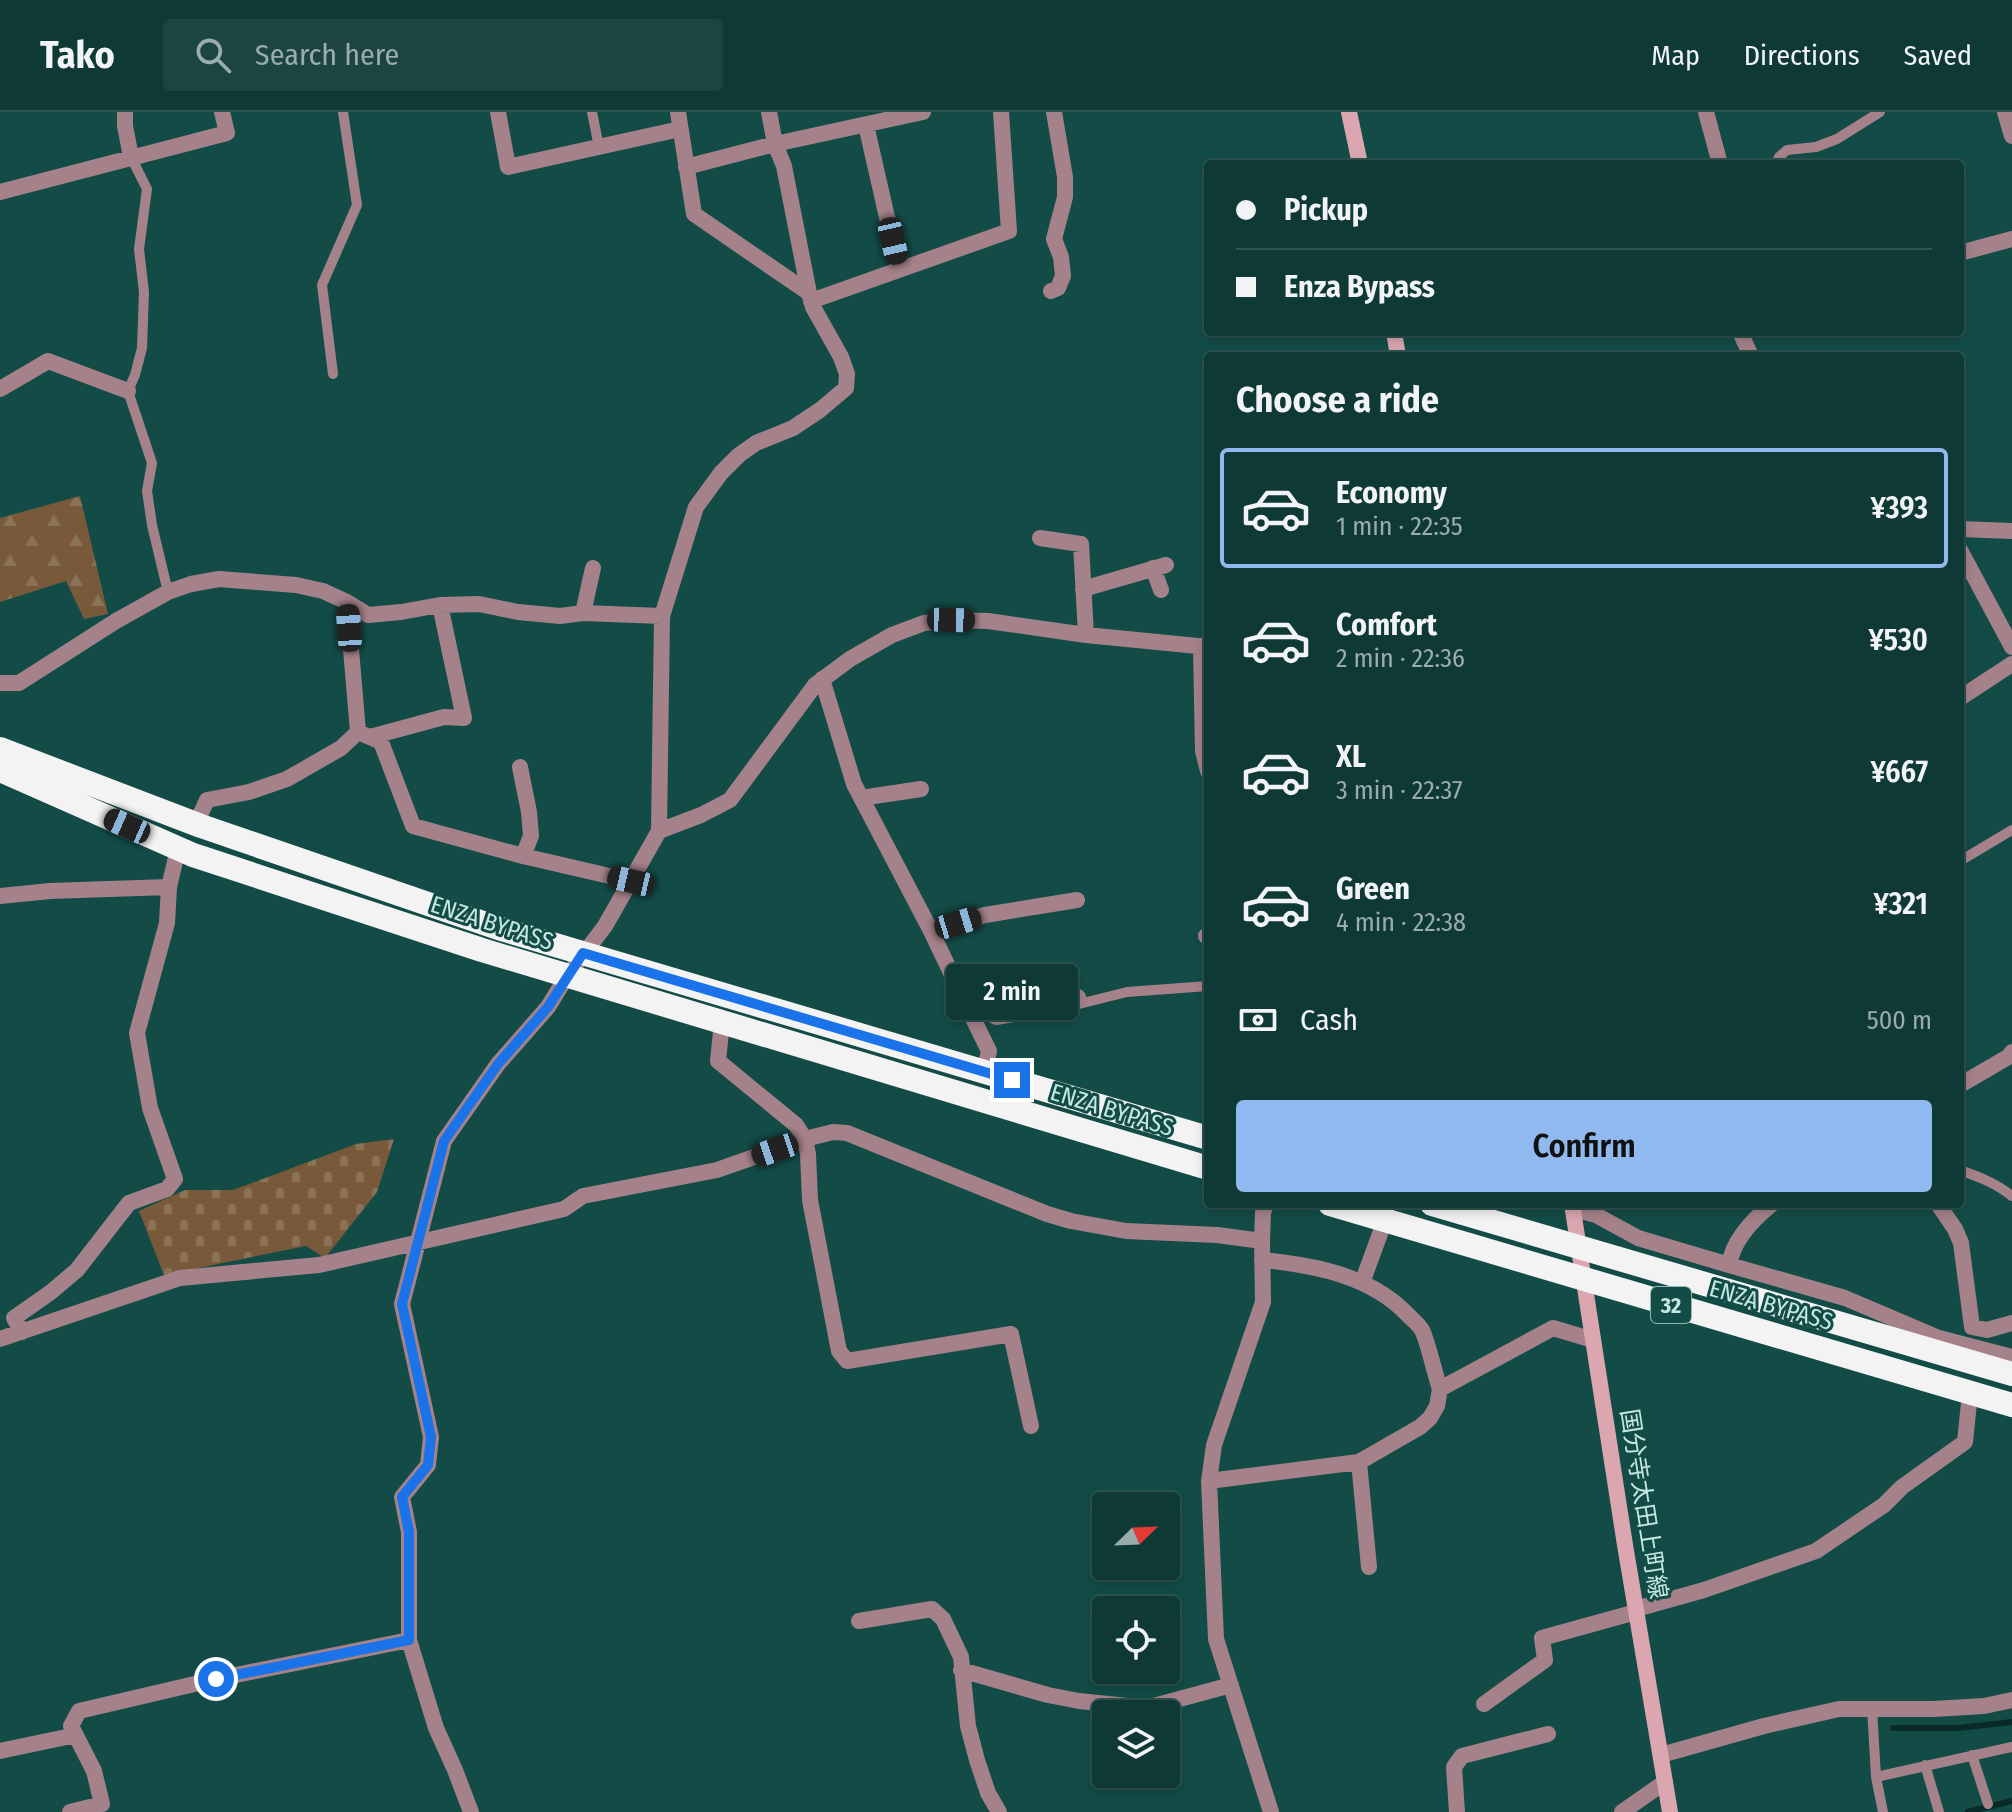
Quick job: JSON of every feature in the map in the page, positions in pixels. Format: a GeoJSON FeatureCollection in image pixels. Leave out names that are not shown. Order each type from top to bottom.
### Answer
{"type":"FeatureCollection","features":[{"type":"Feature","properties":{"kind":"highway","name":"ENZA BYPASS"},"geometry":{"type":"LineString","coordinates":[[0,749],[196,824],[498,928],[1204,1137]]}},
{"type":"Feature","properties":{"kind":"highway","name":"ENZA BYPASS"},"geometry":{"type":"LineString","coordinates":[[0,770],[178,849],[482,950],[1204,1167]]}},
{"type":"Feature","properties":{"kind":"highway","name":"ENZA BYPASS"},"geometry":{"type":"LineString","coordinates":[[1344,1208],[2012,1405]]}},
{"type":"Feature","properties":{"kind":"highway","name":"ENZA BYPASS"},"geometry":{"type":"LineString","coordinates":[[1446,1208],[2012,1374]]}},
{"type":"Feature","properties":{"kind":"main road"},"geometry":{"type":"LineString","coordinates":[[1349,112],[1359,160]]}},
{"type":"Feature","properties":{"kind":"main road","name":"国分寺太田上町線"},"geometry":{"type":"LineString","coordinates":[[1572,1208],[1670,1812]]}},
{"type":"Feature","properties":{"kind":"street"},"geometry":{"type":"LineString","coordinates":[[125,112],[131,157]]}},
{"type":"Feature","properties":{"kind":"street"},"geometry":{"type":"LineString","coordinates":[[0,192],[227,133],[222,112]]}},
{"type":"Feature","properties":{"kind":"street"},"geometry":{"type":"LineString","coordinates":[[498,112],[508,167],[599,147],[679,120],[694,214],[810,297]]}},
{"type":"Feature","properties":{"kind":"street"},"geometry":{"type":"LineString","coordinates":[[470,1812],[436,1728],[409,1640],[409,1532],[402,1497],[428,1465],[431,1437],[402,1304],[444,1141],[498,1064],[548,1007],[583,953],[605,926],[659,831],[662,616],[696,507],[721,473],[747,449],[793,428],[846,388],[847,374],[841,357],[810,297],[784,166],[775,144],[769,112]]}},
{"type":"Feature","properties":{"kind":"street"},"geometry":{"type":"LineString","coordinates":[[686,167],[923,112]]}},
{"type":"Feature","properties":{"kind":"street"},"geometry":{"type":"LineString","coordinates":[[810,297],[1009,231],[1001,112]]}},
{"type":"Feature","properties":{"kind":"street"},"geometry":{"type":"LineString","coordinates":[[1051,291],[1058,288],[1063,276],[1061,257],[1054,239],[1065,197],[1065,177],[1054,112]]}},
{"type":"Feature","properties":{"kind":"street"},"geometry":{"type":"LineString","coordinates":[[1706,112],[1719,160]]}},
{"type":"Feature","properties":{"kind":"street"},"geometry":{"type":"LineString","coordinates":[[2005,112],[2012,136]]}},
{"type":"Feature","properties":{"kind":"street"},"geometry":{"type":"LineString","coordinates":[[866,125],[899,270]]}},
{"type":"Feature","properties":{"kind":"street"},"geometry":{"type":"LineString","coordinates":[[1964,252],[2012,239]]}},
{"type":"Feature","properties":{"kind":"street"},"geometry":{"type":"LineString","coordinates":[[0,389],[48,361],[128,391]]}},
{"type":"Feature","properties":{"kind":"street"},"geometry":{"type":"LineString","coordinates":[[1964,529],[2012,531]]}},
{"type":"Feature","properties":{"kind":"street"},"geometry":{"type":"LineString","coordinates":[[1040,538],[1081,544],[1086,635]]}},
{"type":"Feature","properties":{"kind":"street"},"geometry":{"type":"LineString","coordinates":[[1964,557],[2012,647]]}},
{"type":"Feature","properties":{"kind":"street"},"geometry":{"type":"LineString","coordinates":[[1083,589],[1159,567],[1161,590]]}},
{"type":"Feature","properties":{"kind":"street"},"geometry":{"type":"LineString","coordinates":[[583,613],[593,568]]}},
{"type":"Feature","properties":{"kind":"street"},"geometry":{"type":"LineString","coordinates":[[0,683],[19,683],[168,592],[219,579],[296,585],[323,591],[368,615],[440,605],[479,604],[560,616],[583,613],[662,616]]}},
{"type":"Feature","properties":{"kind":"street"},"geometry":{"type":"LineString","coordinates":[[347,602],[364,734]]}},
{"type":"Feature","properties":{"kind":"street"},"geometry":{"type":"LineString","coordinates":[[196,824],[207,800],[249,792],[287,779],[364,734],[444,717],[464,718],[440,605]]}},
{"type":"Feature","properties":{"kind":"street"},"geometry":{"type":"LineString","coordinates":[[659,831],[730,800],[815,685],[892,635],[924,623],[988,621],[1086,635],[1204,646],[1204,755]]}},
{"type":"Feature","properties":{"kind":"street"},"geometry":{"type":"LineString","coordinates":[[1964,695],[2012,664]]}},
{"type":"Feature","properties":{"kind":"street"},"geometry":{"type":"LineString","coordinates":[[822,679],[854,784],[989,1051],[984,1072]]}},
{"type":"Feature","properties":{"kind":"street"},"geometry":{"type":"LineString","coordinates":[[364,734],[381,742],[413,826],[631,881]]}},
{"type":"Feature","properties":{"kind":"street"},"geometry":{"type":"LineString","coordinates":[[520,767],[531,836],[523,856]]}},
{"type":"Feature","properties":{"kind":"street"},"geometry":{"type":"LineString","coordinates":[[861,798],[921,789]]}},
{"type":"Feature","properties":{"kind":"street"},"geometry":{"type":"LineString","coordinates":[[22,1332],[14,1318],[77,1270],[129,1203],[167,1189],[175,1179],[150,1108],[137,1033],[167,923],[169,887],[178,849]]}},
{"type":"Feature","properties":{"kind":"street"},"geometry":{"type":"LineString","coordinates":[[0,896],[169,887]]}},
{"type":"Feature","properties":{"kind":"street"},"geometry":{"type":"LineString","coordinates":[[931,931],[985,915],[1077,900]]}},
{"type":"Feature","properties":{"kind":"street"},"geometry":{"type":"LineString","coordinates":[[964,1000],[996,1017],[1041,1009],[1049,1002],[1071,998]]}},
{"type":"Feature","properties":{"kind":"street"},"geometry":{"type":"LineString","coordinates":[[722,1022],[718,1061],[796,1125],[805,1139],[810,1200],[839,1351],[847,1361],[1011,1334],[1031,1426]]}},
{"type":"Feature","properties":{"kind":"street"},"geometry":{"type":"LineString","coordinates":[[1964,1083],[2012,1052]]}},
{"type":"Feature","properties":{"kind":"street"},"geometry":{"type":"LineString","coordinates":[[0,1339],[180,1278],[319,1265],[564,1209],[583,1196],[717,1170],[833,1132],[847,1133],[1071,1221],[1126,1231],[1217,1235],[1262,1241]]}},
{"type":"Feature","properties":{"kind":"street"},"geometry":{"type":"LineString","coordinates":[[1265,1208],[1263,1302],[1214,1445],[1209,1481],[1216,1639],[1271,1812]]}},
{"type":"Feature","properties":{"kind":"street"},"geometry":{"type":"LineString","coordinates":[[1577,1208],[1638,1238],[1845,1298],[1939,1338],[2012,1357]]}},
{"type":"Feature","properties":{"kind":"street"},"geometry":{"type":"LineString","coordinates":[[1729,1265],[1731,1252],[1751,1223],[1768,1208]]}},
{"type":"Feature","properties":{"kind":"street"},"geometry":{"type":"LineString","coordinates":[[1941,1208],[1961,1243],[1972,1327],[1987,1330],[2012,1323]]}},
{"type":"Feature","properties":{"kind":"street"},"geometry":{"type":"LineString","coordinates":[[1362,1283],[1385,1220]]}},
{"type":"Feature","properties":{"kind":"street"},"geometry":{"type":"LineString","coordinates":[[1209,1481],[1359,1462],[1420,1427],[1437,1406],[1440,1389],[1422,1330],[1393,1301],[1362,1283],[1324,1269],[1262,1260]]}},
{"type":"Feature","properties":{"kind":"street"},"geometry":{"type":"LineString","coordinates":[[1440,1389],[1553,1328],[1593,1340]]}},
{"type":"Feature","properties":{"kind":"street"},"geometry":{"type":"LineString","coordinates":[[1484,1704],[1545,1660],[1542,1638],[1704,1590],[1816,1551],[1884,1505],[1902,1487],[1965,1442],[1970,1393]]}},
{"type":"Feature","properties":{"kind":"street"},"geometry":{"type":"LineString","coordinates":[[1359,1462],[1369,1567]]}},
{"type":"Feature","properties":{"kind":"street"},"geometry":{"type":"LineString","coordinates":[[859,1621],[932,1609],[943,1619],[961,1657],[968,1726],[988,1793],[999,1812]]}},
{"type":"Feature","properties":{"kind":"street"},"geometry":{"type":"LineString","coordinates":[[70,1812],[103,1808],[94,1771],[71,1726],[79,1711],[216,1679],[409,1640]]}},
{"type":"Feature","properties":{"kind":"street"},"geometry":{"type":"LineString","coordinates":[[961,1670],[1048,1695],[1127,1706],[1150,1707],[1231,1685]]}},
{"type":"Feature","properties":{"kind":"street"},"geometry":{"type":"LineString","coordinates":[[1661,1755],[1839,1709],[1946,1709],[2012,1700]]}},
{"type":"Feature","properties":{"kind":"street"},"geometry":{"type":"LineString","coordinates":[[1457,1812],[1454,1767],[1462,1756],[1548,1734]]}},
{"type":"Feature","properties":{"kind":"street"},"geometry":{"type":"LineString","coordinates":[[0,1751],[76,1735]]}},
{"type":"Feature","properties":{"kind":"street"},"geometry":{"type":"LineString","coordinates":[[1622,1812],[1665,1782]]}},
{"type":"Feature","properties":{"kind":"lane"},"geometry":{"type":"LineString","coordinates":[[333,374],[322,285],[357,205],[343,112]]}},
{"type":"Feature","properties":{"kind":"lane"},"geometry":{"type":"LineString","coordinates":[[592,112],[599,147]]}},
{"type":"Feature","properties":{"kind":"lane"},"geometry":{"type":"LineString","coordinates":[[1778,160],[1787,150],[1816,147],[1837,139],[1880,112]]}},
{"type":"Feature","properties":{"kind":"lane"},"geometry":{"type":"LineString","coordinates":[[131,157],[147,189],[139,249],[144,292],[142,348],[128,391],[152,463],[147,491],[168,592]]}},
{"type":"Feature","properties":{"kind":"lane"},"geometry":{"type":"LineString","coordinates":[[1964,859],[2012,830]]}},
{"type":"Feature","properties":{"kind":"lane"},"geometry":{"type":"LineString","coordinates":[[1071,998],[1079,1004],[1127,992],[1204,986]]}},
{"type":"Feature","properties":{"kind":"lane"},"geometry":{"type":"LineString","coordinates":[[1964,1171],[2003,1188],[2012,1196]]}},
{"type":"Feature","properties":{"kind":"lane"},"geometry":{"type":"LineString","coordinates":[[1872,1708],[1876,1777],[1883,1812]]}},
{"type":"Feature","properties":{"kind":"lane"},"geometry":{"type":"LineString","coordinates":[[1876,1777],[2012,1747]]}},
{"type":"Feature","properties":{"kind":"lane"},"geometry":{"type":"LineString","coordinates":[[1972,1755],[1988,1804]]}},
{"type":"Feature","properties":{"kind":"lane"},"geometry":{"type":"LineString","coordinates":[[1925,1765],[1939,1812]]}},
{"type":"Feature","properties":{"kind":"green space"},"geometry":{"type":"Polygon","coordinates":[[[80,496],[108,614],[84,619],[66,581],[0,602],[0,518],[80,496]]]}},
{"type":"Feature","properties":{"kind":"green space"},"geometry":{"type":"Polygon","coordinates":[[[394,1139],[377,1192],[325,1258],[306,1246],[164,1275],[139,1211],[185,1190],[233,1190],[356,1144],[394,1139]]]}},
{"type":"Feature","properties":{"kind":"waterway"},"geometry":{"type":"LineString","coordinates":[[1893,1728],[1958,1728],[2012,1722]]}},
{"type":"Feature","properties":{"kind":"waterway"},"geometry":{"type":"LineString","coordinates":[[1968,1812],[2012,1801]]}},
{"type":"Feature","properties":{"kind":"route"},"geometry":{"type":"LineString","coordinates":[[216,1679],[409,1640],[409,1532],[402,1497],[428,1465],[431,1437],[402,1304],[444,1141],[498,1064],[548,1007],[583,953],[1012,1080]]}}]}
